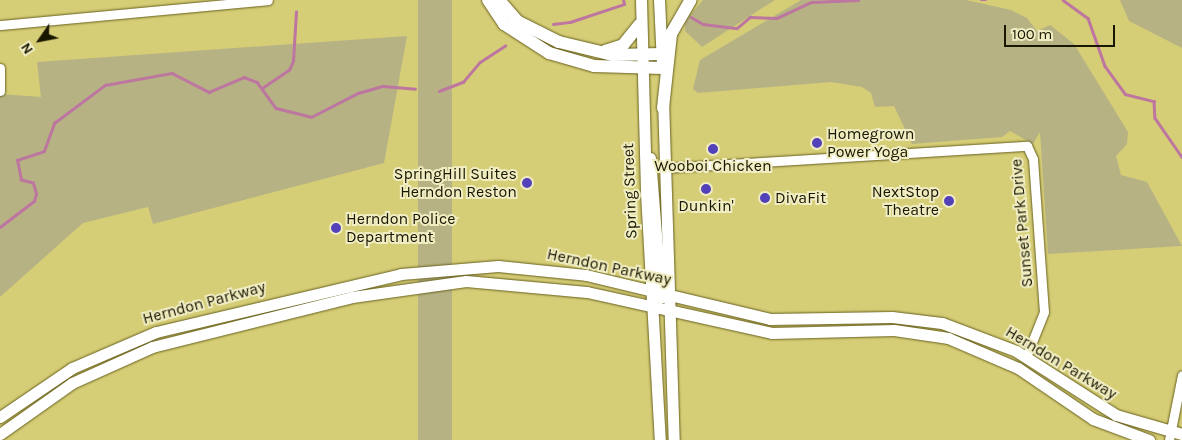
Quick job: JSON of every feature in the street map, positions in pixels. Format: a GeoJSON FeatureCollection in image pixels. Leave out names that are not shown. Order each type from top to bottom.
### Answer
{"type":"FeatureCollection","features":[{"type":"Feature","properties":{"kind":"highway"},"geometry":{"type":"LineString","coordinates":[[481,0],[517,35],[549,53],[594,66],[662,68]]}},
{"type":"Feature","properties":{"kind":"highway"},"geometry":{"type":"LineString","coordinates":[[488,0],[495,14]]}},
{"type":"Feature","properties":{"kind":"highway"},"geometry":{"type":"LineString","coordinates":[[499,0],[509,15],[533,30],[592,52],[640,55],[661,54]]}},
{"type":"Feature","properties":{"kind":"highway"},"geometry":{"type":"LineString","coordinates":[[508,0],[533,30]]}},
{"type":"Feature","properties":{"kind":"highway"},"geometry":{"type":"LineString","coordinates":[[663,108],[671,34],[692,0]]}},
{"type":"Feature","properties":{"kind":"highway"},"geometry":{"type":"LineString","coordinates":[[592,52],[620,47],[639,25]]}},
{"type":"Feature","properties":{"kind":"main road","name":"Spring Street"},"geometry":{"type":"LineString","coordinates":[[641,0],[639,25],[644,134],[674,440]]}},
{"type":"Feature","properties":{"kind":"main road","name":"Spring Street"},"geometry":{"type":"LineString","coordinates":[[659,0],[664,168],[660,440]]}},
{"type":"Feature","properties":{"kind":"main road","name":"Herndon Parkway"},"geometry":{"type":"LineString","coordinates":[[0,417],[72,368],[141,336],[392,275],[510,266],[573,273],[776,320],[929,321],[980,335],[1026,357],[1103,409],[1169,436],[1182,434]]}},
{"type":"Feature","properties":{"kind":"main road","name":"Herndon Parkway"},"geometry":{"type":"LineString","coordinates":[[0,434],[57,392],[140,351],[372,293],[472,281],[566,289],[779,334],[894,330],[948,338],[1012,364],[1093,418],[1150,440]]}},
{"type":"Feature","properties":{"kind":"street"},"geometry":{"type":"LineString","coordinates":[[0,25],[268,0]]}},
{"type":"Feature","properties":{"kind":"street"},"geometry":{"type":"LineString","coordinates":[[0,68],[0,90]]}},
{"type":"Feature","properties":{"kind":"street","name":"Sunset Park Drive"},"geometry":{"type":"LineString","coordinates":[[664,168],[1027,146],[1033,160],[1044,312],[1026,357]]}},
{"type":"Feature","properties":{"kind":"street"},"geometry":{"type":"LineString","coordinates":[[1169,436],[1182,375]]}},
{"type":"Feature","properties":{"kind":"shaded area"},"geometry":{"type":"Polygon","coordinates":[[[418,0],[452,0],[452,440],[418,440],[418,0]]]}},
{"type":"Feature","properties":{"kind":"shaded area"},"geometry":{"type":"Polygon","coordinates":[[[703,0],[775,0],[702,47],[685,31],[685,21],[703,0]]]}},
{"type":"Feature","properties":{"kind":"shaded area"},"geometry":{"type":"Polygon","coordinates":[[[801,0],[966,0],[1011,10],[1027,18],[1037,31],[1050,25],[1074,44],[1128,132],[1127,144],[1116,156],[1121,175],[1147,182],[1182,246],[1048,254],[1040,132],[1033,144],[1010,131],[1002,137],[912,144],[894,106],[875,107],[871,93],[862,87],[831,82],[698,93],[693,89],[700,60],[801,0]]]}},
{"type":"Feature","properties":{"kind":"shaded area"},"geometry":{"type":"Polygon","coordinates":[[[1120,0],[1182,0],[1182,48],[1129,21],[1120,0]]]}},
{"type":"Feature","properties":{"kind":"shaded area"},"geometry":{"type":"Polygon","coordinates":[[[407,36],[384,163],[153,224],[148,207],[83,223],[0,297],[0,94],[41,97],[37,62],[407,36]]]}},
{"type":"Feature","properties":{"kind":"waterway"},"geometry":{"type":"LineString","coordinates":[[553,24],[570,22],[624,4],[623,0]]}},
{"type":"Feature","properties":{"kind":"waterway"},"geometry":{"type":"LineString","coordinates":[[691,17],[703,24],[737,28],[750,17],[777,18],[812,2],[858,0]]}},
{"type":"Feature","properties":{"kind":"waterway"},"geometry":{"type":"LineString","coordinates":[[981,0],[986,0]]}},
{"type":"Feature","properties":{"kind":"waterway"},"geometry":{"type":"LineString","coordinates":[[1063,0],[1088,18],[1105,66],[1125,94],[1154,101],[1155,118],[1182,157]]}},
{"type":"Feature","properties":{"kind":"waterway"},"geometry":{"type":"LineString","coordinates":[[262,88],[289,70],[293,61],[296,12]]}},
{"type":"Feature","properties":{"kind":"waterway"},"geometry":{"type":"LineString","coordinates":[[439,91],[463,82],[480,62],[505,46]]}},
{"type":"Feature","properties":{"kind":"waterway"},"geometry":{"type":"LineString","coordinates":[[0,227],[34,201],[36,194],[33,183],[21,180],[17,160],[44,151],[54,123],[105,85],[172,73],[209,92],[244,77],[257,82],[276,108],[311,117],[358,93],[383,86],[415,89]]}},
{"type":"Feature","properties":{"kind":"place","name":"Homegrown Power Yoga"},"geometry":{"type":"Point","coordinates":[817,143]}},
{"type":"Feature","properties":{"kind":"place","name":"Wooboi Chicken"},"geometry":{"type":"Point","coordinates":[713,149]}},
{"type":"Feature","properties":{"kind":"place","name":"SpringHill Suites Herndon Reston"},"geometry":{"type":"Point","coordinates":[527,183]}},
{"type":"Feature","properties":{"kind":"place","name":"Dunkin'"},"geometry":{"type":"Point","coordinates":[706,189]}},
{"type":"Feature","properties":{"kind":"place","name":"DivaFit"},"geometry":{"type":"Point","coordinates":[765,198]}},
{"type":"Feature","properties":{"kind":"place","name":"NextStop Theatre"},"geometry":{"type":"Point","coordinates":[949,201]}},
{"type":"Feature","properties":{"kind":"place","name":"Herndon Police Department"},"geometry":{"type":"Point","coordinates":[336,228]}}]}
